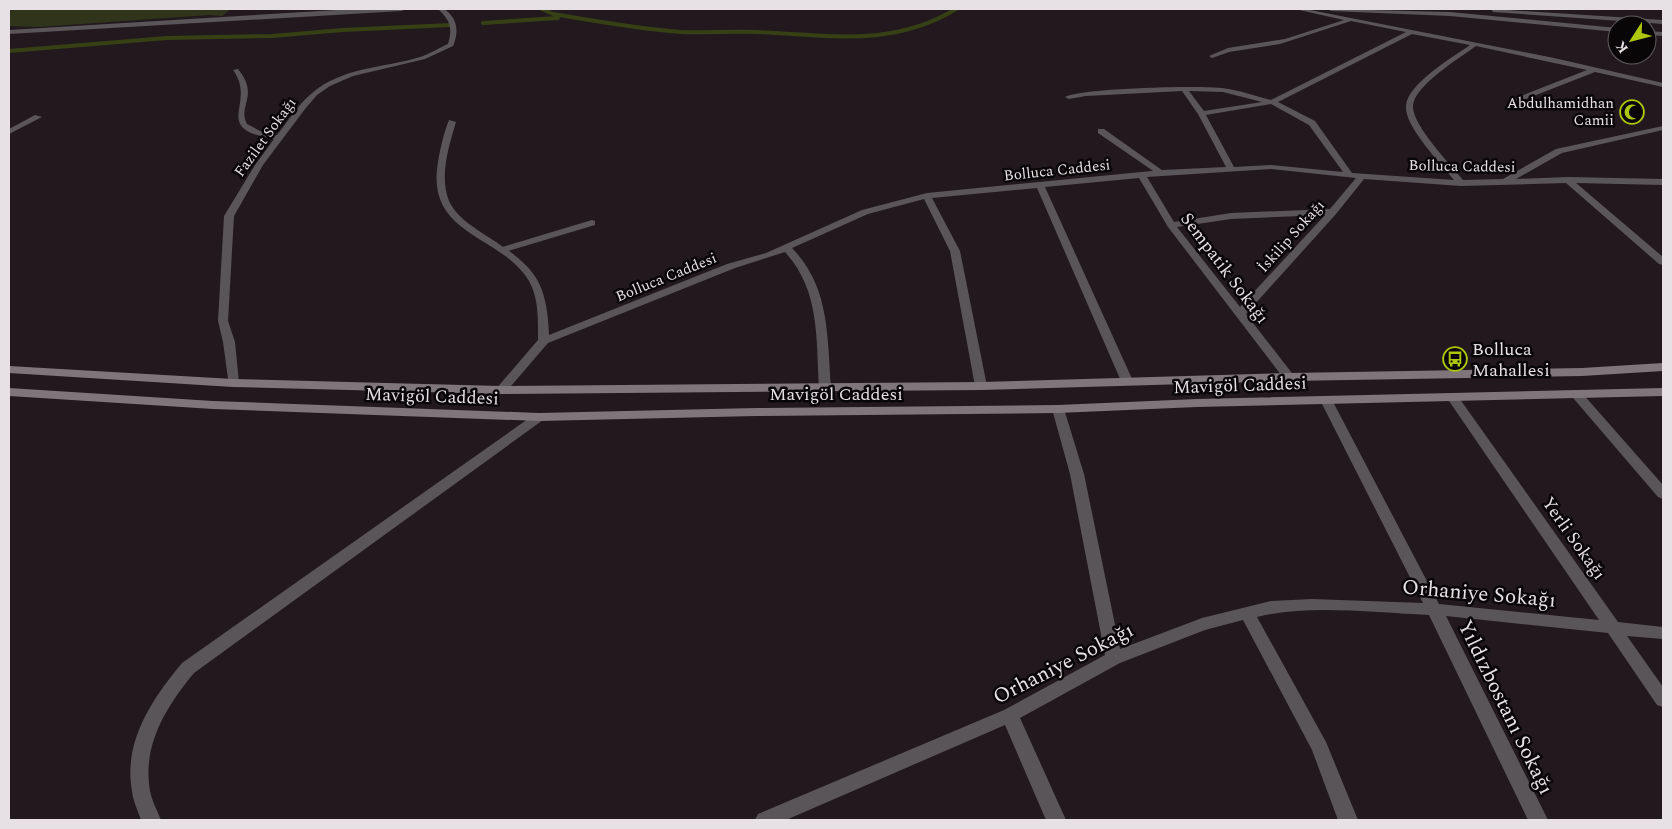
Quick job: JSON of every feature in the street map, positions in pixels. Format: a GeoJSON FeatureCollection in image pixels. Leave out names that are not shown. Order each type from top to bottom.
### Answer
{"type":"FeatureCollection","features":[{"type":"Feature","properties":{"kind":"main road","name":"Mavigöl Caddesi"},"geometry":{"type":"LineString","coordinates":[[9,370],[233,383],[502,390],[981,386],[1289,377],[1451,375],[1663,367]]}},
{"type":"Feature","properties":{"kind":"main road","name":"Mavigöl Caddesi"},"geometry":{"type":"LineString","coordinates":[[9,392],[213,405],[539,417],[756,412],[1058,409],[1326,400],[1578,396],[1663,392]]}},
{"type":"Feature","properties":{"kind":"street"},"geometry":{"type":"LineString","coordinates":[[9,32],[155,24],[306,12],[402,9]]}},
{"type":"Feature","properties":{"kind":"street","name":"Fazilet Sokağı"},"geometry":{"type":"LineString","coordinates":[[233,383],[224,321],[229,216],[259,165],[302,107],[315,94],[339,79],[423,58],[451,45],[455,34],[455,24],[446,12],[441,9]]}},
{"type":"Feature","properties":{"kind":"street"},"geometry":{"type":"LineString","coordinates":[[1301,9],[1554,60],[1663,85]]}},
{"type":"Feature","properties":{"kind":"street"},"geometry":{"type":"LineString","coordinates":[[1331,9],[1451,11],[1607,29]]}},
{"type":"Feature","properties":{"kind":"street"},"geometry":{"type":"LineString","coordinates":[[1483,9],[1662,23]]}},
{"type":"Feature","properties":{"kind":"street"},"geometry":{"type":"LineString","coordinates":[[1559,15],[1572,26]]}},
{"type":"Feature","properties":{"kind":"street"},"geometry":{"type":"LineString","coordinates":[[1212,56],[1234,48],[1277,44],[1352,20]]}},
{"type":"Feature","properties":{"kind":"street"},"geometry":{"type":"LineString","coordinates":[[1202,114],[1272,102],[1411,32]]}},
{"type":"Feature","properties":{"kind":"street"},"geometry":{"type":"LineString","coordinates":[[1461,183],[1418,128],[1409,107],[1411,97],[1431,76],[1474,45]]}},
{"type":"Feature","properties":{"kind":"street"},"geometry":{"type":"LineString","coordinates":[[236,70],[246,88],[240,115],[242,123],[249,130],[280,138]]}},
{"type":"Feature","properties":{"kind":"street"},"geometry":{"type":"LineString","coordinates":[[1516,101],[1594,70]]}},
{"type":"Feature","properties":{"kind":"street"},"geometry":{"type":"LineString","coordinates":[[1184,89],[1202,114],[1231,169]]}},
{"type":"Feature","properties":{"kind":"street"},"geometry":{"type":"LineString","coordinates":[[1069,98],[1086,94],[1184,89],[1223,90],[1272,102],[1312,123],[1350,175]]}},
{"type":"Feature","properties":{"kind":"street"},"geometry":{"type":"LineString","coordinates":[[9,132],[38,117]]}},
{"type":"Feature","properties":{"kind":"street"},"geometry":{"type":"LineString","coordinates":[[452,122],[442,164],[440,181],[443,198],[459,221],[512,257],[534,282],[542,300],[544,341]]}},
{"type":"Feature","properties":{"kind":"street"},"geometry":{"type":"LineString","coordinates":[[1504,182],[1558,152],[1663,128]]}},
{"type":"Feature","properties":{"kind":"street"},"geometry":{"type":"LineString","coordinates":[[1101,131],[1162,173]]}},
{"type":"Feature","properties":{"kind":"street","name":"Bolluca Caddesi"},"geometry":{"type":"LineString","coordinates":[[502,390],[544,341],[732,266],[769,255],[866,212],[927,196],[1162,173],[1271,167],[1461,183],[1568,180],[1663,182]]}},
{"type":"Feature","properties":{"kind":"street","name":"Sempatik Sokağı"},"geometry":{"type":"LineString","coordinates":[[1142,175],[1171,225],[1289,377]]}},
{"type":"Feature","properties":{"kind":"street","name":"İskilip Sokağı"},"geometry":{"type":"LineString","coordinates":[[1240,315],[1333,212],[1362,176]]}},
{"type":"Feature","properties":{"kind":"street"},"geometry":{"type":"LineString","coordinates":[[1568,180],[1663,262]]}},
{"type":"Feature","properties":{"kind":"street"},"geometry":{"type":"LineString","coordinates":[[1040,186],[1127,381]]}},
{"type":"Feature","properties":{"kind":"street"},"geometry":{"type":"LineString","coordinates":[[927,196],[956,251],[981,386]]}},
{"type":"Feature","properties":{"kind":"street"},"geometry":{"type":"LineString","coordinates":[[1171,225],[1231,216],[1333,212]]}},
{"type":"Feature","properties":{"kind":"street"},"geometry":{"type":"LineString","coordinates":[[502,250],[592,223]]}},
{"type":"Feature","properties":{"kind":"street"},"geometry":{"type":"LineString","coordinates":[[786,247],[802,266],[813,290],[820,321],[825,387]]}},
{"type":"Feature","properties":{"kind":"street"},"geometry":{"type":"LineString","coordinates":[[1578,396],[1663,494]]}},
{"type":"Feature","properties":{"kind":"street","name":"Yerli Sokağı"},"geometry":{"type":"LineString","coordinates":[[1453,398],[1615,628],[1663,700]]}},
{"type":"Feature","properties":{"kind":"street","name":"Yıldızbostanı Sokağı"},"geometry":{"type":"LineString","coordinates":[[1326,400],[1434,609],[1538,820]]}},
{"type":"Feature","properties":{"kind":"street"},"geometry":{"type":"LineString","coordinates":[[1058,409],[1077,474],[1114,658]]}},
{"type":"Feature","properties":{"kind":"street"},"geometry":{"type":"LineString","coordinates":[[151,820],[141,791],[139,770],[142,748],[149,727],[160,707],[188,668],[539,417]]}},
{"type":"Feature","properties":{"kind":"street","name":"Orhaniye Sokağı"},"geometry":{"type":"LineString","coordinates":[[765,820],[1010,715],[1114,658],[1202,624],[1270,607],[1312,605],[1434,609],[1663,633]]}},
{"type":"Feature","properties":{"kind":"street"},"geometry":{"type":"LineString","coordinates":[[1246,613],[1320,748],[1348,820]]}},
{"type":"Feature","properties":{"kind":"street"},"geometry":{"type":"LineString","coordinates":[[1010,715],[1056,820]]}},
{"type":"Feature","properties":{"kind":"green space"},"geometry":{"type":"Polygon","coordinates":[[[9,9],[231,9],[222,16],[210,15],[39,27],[9,26],[9,9]]]}},
{"type":"Feature","properties":{"kind":"waterway"},"geometry":{"type":"LineString","coordinates":[[542,9],[553,14],[665,31],[757,32],[834,36],[883,34],[908,29],[932,21],[956,9]]}},
{"type":"Feature","properties":{"kind":"waterway"},"geometry":{"type":"LineString","coordinates":[[483,23],[558,18]]}},
{"type":"Feature","properties":{"kind":"waterway"},"geometry":{"type":"LineString","coordinates":[[9,51],[167,38],[272,36],[343,30],[450,25]]}},
{"type":"Feature","properties":{"kind":"place","name":"Abdulhamidhan Camii"},"geometry":{"type":"Point","coordinates":[1632,112]}},
{"type":"Feature","properties":{"kind":"place","name":"Bolluca Mahallesi"},"geometry":{"type":"Point","coordinates":[1455,359]}}]}
